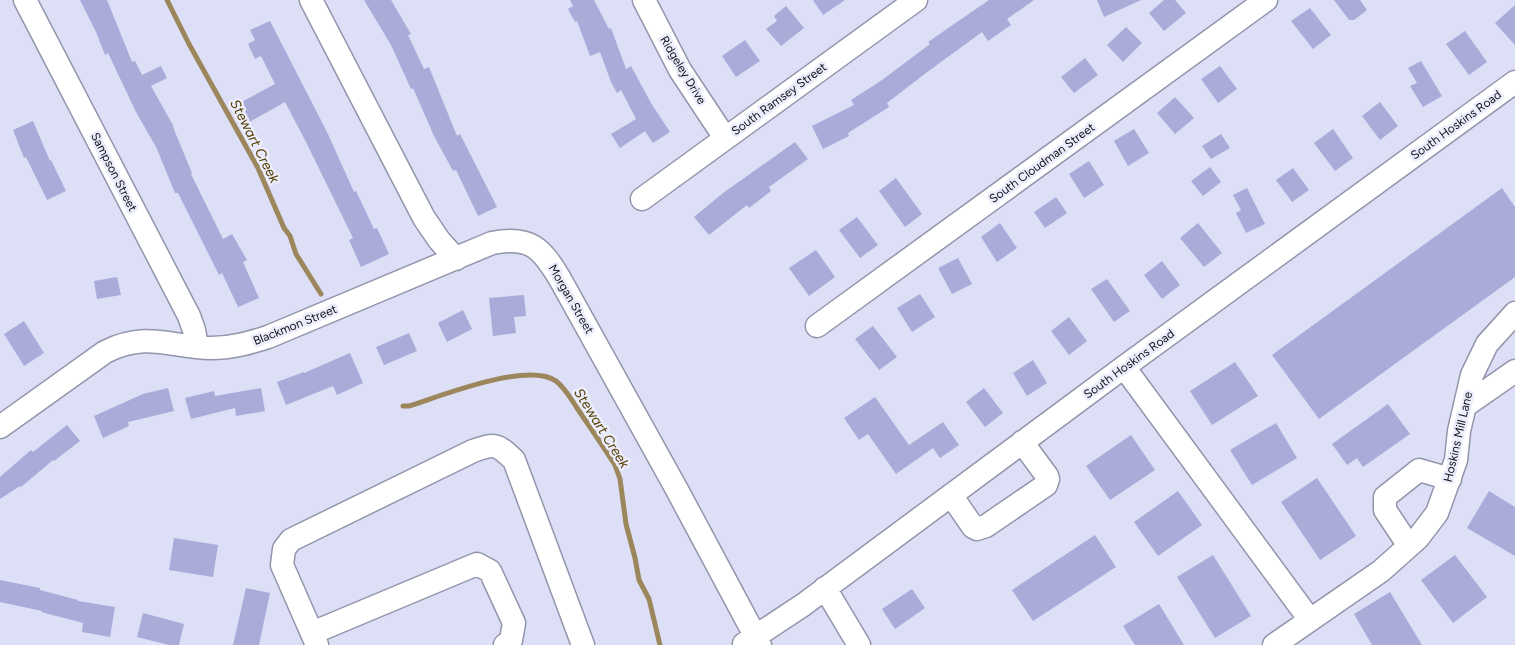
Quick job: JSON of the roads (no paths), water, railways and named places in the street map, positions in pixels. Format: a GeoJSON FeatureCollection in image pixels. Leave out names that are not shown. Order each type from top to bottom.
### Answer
{"type":"FeatureCollection","features":[{"type":"Feature","properties":{"kind":"street","name":"Sampson Street"},"geometry":{"type":"LineString","coordinates":[[25,0],[189,316],[194,330],[196,346]]}},
{"type":"Feature","properties":{"kind":"street"},"geometry":{"type":"LineString","coordinates":[[311,0],[424,218],[439,240],[456,259]]}},
{"type":"Feature","properties":{"kind":"street","name":"Ridgeley Drive"},"geometry":{"type":"LineString","coordinates":[[644,0],[680,70],[725,138]]}},
{"type":"Feature","properties":{"kind":"street","name":"South Cloudman Street"},"geometry":{"type":"LineString","coordinates":[[818,326],[1266,0]]}},
{"type":"Feature","properties":{"kind":"street","name":"South Ramsey Street"},"geometry":{"type":"LineString","coordinates":[[642,199],[906,3]]}},
{"type":"Feature","properties":{"kind":"street","name":"South Hoskins Road"},"geometry":{"type":"LineString","coordinates":[[753,642],[1124,367],[1515,82]]}},
{"type":"Feature","properties":{"kind":"street","name":"Morgan Street"},"geometry":{"type":"LineString","coordinates":[[456,259],[492,243],[507,240],[529,244],[546,257],[676,488],[753,642]]}},
{"type":"Feature","properties":{"kind":"street","name":"Blackmon Street"},"geometry":{"type":"LineString","coordinates":[[0,427],[105,352],[114,348],[149,340],[210,348],[234,347],[246,344],[456,259]]}},
{"type":"Feature","properties":{"kind":"street","name":"Hoskins Mill Lane"},"geometry":{"type":"LineString","coordinates":[[1274,645],[1381,571],[1418,538],[1437,513],[1456,460],[1459,431],[1472,376],[1487,344],[1515,314]]}},
{"type":"Feature","properties":{"kind":"street"},"geometry":{"type":"LineString","coordinates":[[1124,367],[1310,620]]}},
{"type":"Feature","properties":{"kind":"street"},"geometry":{"type":"LineString","coordinates":[[1465,406],[1515,371]]}},
{"type":"Feature","properties":{"kind":"street"},"geometry":{"type":"LineString","coordinates":[[951,495],[976,529],[986,526],[1046,485],[1047,476],[1022,442]]}},
{"type":"Feature","properties":{"kind":"street"},"geometry":{"type":"LineString","coordinates":[[505,645],[511,640],[514,623],[490,571],[477,564],[315,639],[282,565],[284,549],[291,540],[473,451],[490,445],[502,449],[514,460],[583,645]]}},
{"type":"Feature","properties":{"kind":"street"},"geometry":{"type":"LineString","coordinates":[[1409,546],[1385,510],[1385,496],[1419,470],[1450,479]]}},
{"type":"Feature","properties":{"kind":"street"},"geometry":{"type":"LineString","coordinates":[[825,588],[859,645]]}},
{"type":"Feature","properties":{"kind":"waterway","name":"Stewart Creek"},"geometry":{"type":"LineString","coordinates":[[167,0],[189,44],[258,168],[284,228],[290,236],[296,254],[321,294]]}},
{"type":"Feature","properties":{"kind":"waterway","name":"Stewart Creek"},"geometry":{"type":"LineString","coordinates":[[403,406],[409,406],[462,388],[506,377],[543,376],[556,381],[568,394],[615,465],[620,479],[626,524],[639,580],[649,599],[660,645]]}}]}
